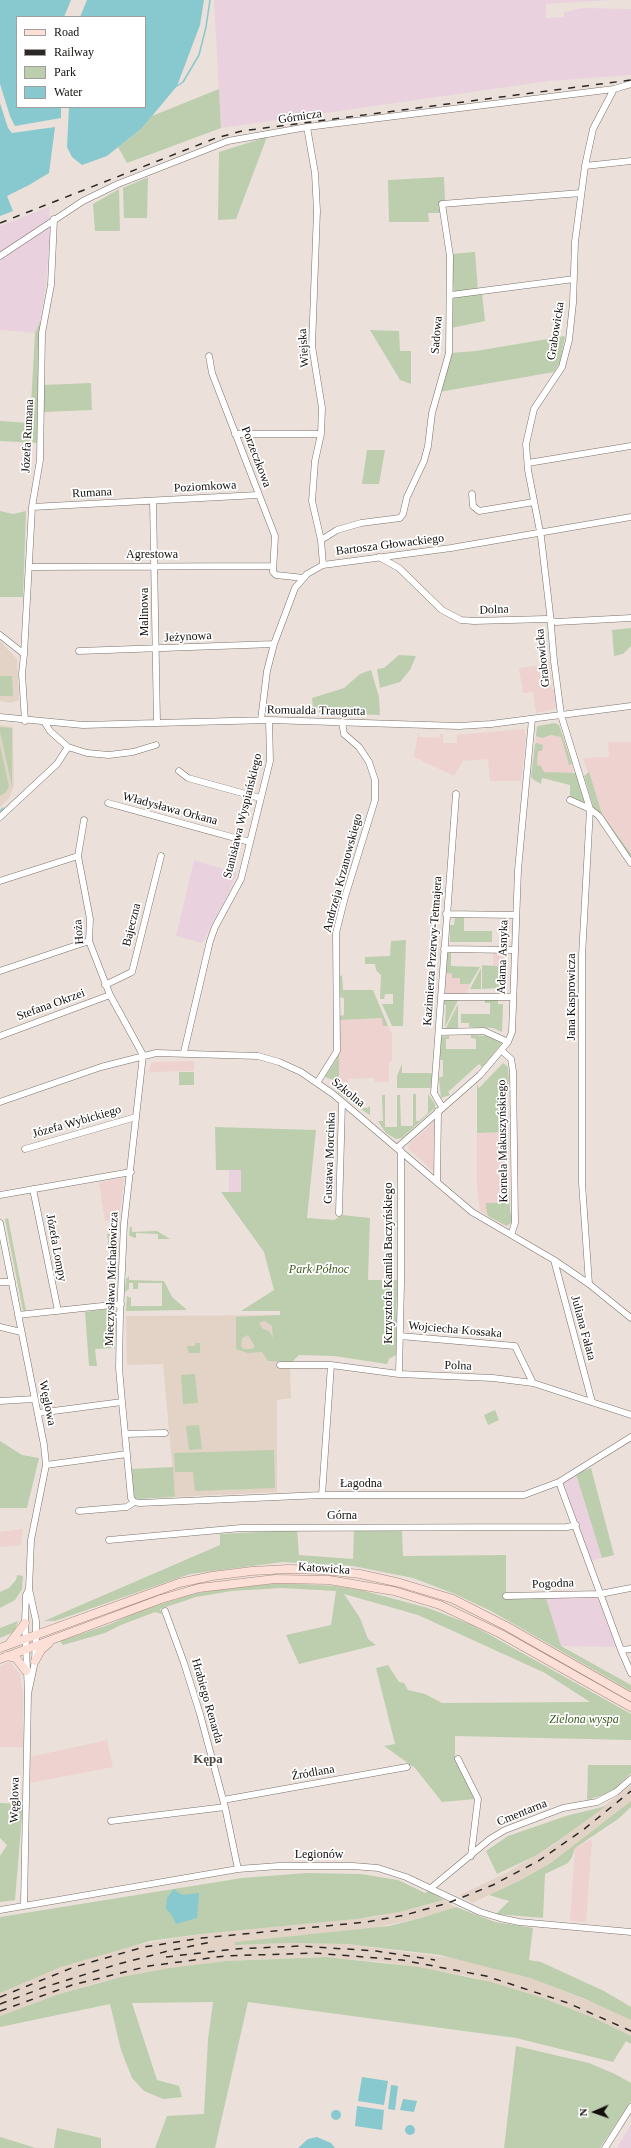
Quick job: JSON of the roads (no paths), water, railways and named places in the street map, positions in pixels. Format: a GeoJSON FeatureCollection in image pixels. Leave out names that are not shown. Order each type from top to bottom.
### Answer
{"type":"FeatureCollection","features":[{"type":"Feature","properties":{"kind":"main road","name":"Katowicka"},"geometry":{"type":"LineString","coordinates":[[0,1648],[179,1583],[212,1576],[288,1569],[330,1571],[360,1574],[400,1583],[452,1599],[506,1626],[631,1697]]}},
{"type":"Feature","properties":{"kind":"main road","name":"Katowicka"},"geometry":{"type":"LineString","coordinates":[[4,1657],[160,1599],[199,1588],[275,1579],[336,1581],[394,1591],[440,1605],[501,1634],[631,1707]]}},
{"type":"Feature","properties":{"kind":"main road"},"geometry":{"type":"LineString","coordinates":[[8,1645],[16,1638],[25,1623]]}},
{"type":"Feature","properties":{"kind":"main road"},"geometry":{"type":"LineString","coordinates":[[34,1661],[41,1650],[55,1638]]}},
{"type":"Feature","properties":{"kind":"main road"},"geometry":{"type":"LineString","coordinates":[[4,1657],[16,1658],[26,1671]]}},
{"type":"Feature","properties":{"kind":"street","name":"Górnicza"},"geometry":{"type":"LineString","coordinates":[[0,256],[83,201],[118,184],[228,141],[308,127],[614,89],[631,84]]}},
{"type":"Feature","properties":{"kind":"street","name":"Grabowicka"},"geometry":{"type":"LineString","coordinates":[[561,715],[540,534],[526,444],[534,409],[562,367],[569,340],[580,194],[585,166],[593,129],[614,89]]}},
{"type":"Feature","properties":{"kind":"street","name":"Wiejska"},"geometry":{"type":"LineString","coordinates":[[308,127],[315,173],[317,212],[312,346],[322,408],[321,434],[316,461],[312,502],[321,540],[323,565]]}},
{"type":"Feature","properties":{"kind":"street"},"geometry":{"type":"LineString","coordinates":[[585,166],[631,161]]}},
{"type":"Feature","properties":{"kind":"street","name":"Sadowa"},"geometry":{"type":"LineString","coordinates":[[321,540],[337,530],[376,520],[400,518],[403,514],[407,497],[424,461],[428,446],[432,414],[449,353],[451,295],[450,256],[442,203],[447,205],[580,194]]}},
{"type":"Feature","properties":{"kind":"street","name":"Józefa Rumana"},"geometry":{"type":"LineString","coordinates":[[25,721],[22,674],[30,567],[32,507],[40,460],[42,333],[51,285],[54,219]]}},
{"type":"Feature","properties":{"kind":"street"},"geometry":{"type":"LineString","coordinates":[[451,295],[574,279]]}},
{"type":"Feature","properties":{"kind":"street","name":"Porzeczkowa"},"geometry":{"type":"LineString","coordinates":[[210,356],[212,373],[275,536],[273,566]]}},
{"type":"Feature","properties":{"kind":"street"},"geometry":{"type":"LineString","coordinates":[[235,434],[321,434]]}},
{"type":"Feature","properties":{"kind":"street"},"geometry":{"type":"LineString","coordinates":[[528,463],[631,446]]}},
{"type":"Feature","properties":{"kind":"street"},"geometry":{"type":"LineString","coordinates":[[472,494],[473,506],[479,511],[534,502]]}},
{"type":"Feature","properties":{"kind":"street","name":"Poziomkowa"},"geometry":{"type":"LineString","coordinates":[[154,501],[258,495]]}},
{"type":"Feature","properties":{"kind":"street","name":"Rumana"},"geometry":{"type":"LineString","coordinates":[[32,507],[154,501]]}},
{"type":"Feature","properties":{"kind":"street","name":"Malinowa"},"geometry":{"type":"LineString","coordinates":[[154,501],[157,723]]}},
{"type":"Feature","properties":{"kind":"street","name":"Bartosza Głowackiego"},"geometry":{"type":"LineString","coordinates":[[261,720],[267,671],[274,644],[295,588],[304,578],[323,565],[540,534],[631,517]]}},
{"type":"Feature","properties":{"kind":"street","name":"Dolna"},"geometry":{"type":"LineString","coordinates":[[379,557],[400,568],[442,610],[461,620],[631,618]]}},
{"type":"Feature","properties":{"kind":"street"},"geometry":{"type":"LineString","coordinates":[[273,566],[273,572],[276,575],[304,578]]}},
{"type":"Feature","properties":{"kind":"street","name":"Agrestowa"},"geometry":{"type":"LineString","coordinates":[[30,567],[273,566]]}},
{"type":"Feature","properties":{"kind":"street"},"geometry":{"type":"LineString","coordinates":[[0,635],[24,654]]}},
{"type":"Feature","properties":{"kind":"street","name":"Jeżynowa"},"geometry":{"type":"LineString","coordinates":[[78,651],[274,644]]}},
{"type":"Feature","properties":{"kind":"street","name":"Romualda Traugutta"},"geometry":{"type":"LineString","coordinates":[[0,718],[45,723],[83,725],[269,720],[460,726],[532,719],[631,706]]}},
{"type":"Feature","properties":{"kind":"street","name":"Jana Kasprowicza"},"geometry":{"type":"LineString","coordinates":[[561,715],[590,809],[582,956],[582,1176],[589,1284]]}},
{"type":"Feature","properties":{"kind":"street","name":"Adama Asnyka"},"geometry":{"type":"LineString","coordinates":[[399,1149],[440,1109],[480,1075],[508,1042],[512,1032],[515,915],[532,719]]}},
{"type":"Feature","properties":{"kind":"street","name":"Stanisława Wyspiańskiego"},"geometry":{"type":"LineString","coordinates":[[184,1052],[210,941],[215,927],[241,879],[270,761],[269,720]]}},
{"type":"Feature","properties":{"kind":"street","name":"Andrzeja Krzanowskiego"},"geometry":{"type":"LineString","coordinates":[[317,1083],[337,1051],[336,933],[345,897],[375,800],[375,780],[369,762],[359,747],[344,734],[342,722]]}},
{"type":"Feature","properties":{"kind":"street"},"geometry":{"type":"LineString","coordinates":[[45,723],[50,731],[68,747],[87,753],[108,755],[133,752],[156,745]]}},
{"type":"Feature","properties":{"kind":"street"},"geometry":{"type":"LineString","coordinates":[[0,817],[57,764],[68,747]]}},
{"type":"Feature","properties":{"kind":"street"},"geometry":{"type":"LineString","coordinates":[[179,771],[188,778],[260,798]]}},
{"type":"Feature","properties":{"kind":"street","name":"Kazimierza Przerwy-Tetmajera"},"geometry":{"type":"LineString","coordinates":[[437,1182],[440,1109],[434,1093],[456,794]]}},
{"type":"Feature","properties":{"kind":"street"},"geometry":{"type":"LineString","coordinates":[[570,800],[590,809],[598,816],[631,863]]}},
{"type":"Feature","properties":{"kind":"street","name":"Władysława Orkana"},"geometry":{"type":"LineString","coordinates":[[108,803],[250,842]]}},
{"type":"Feature","properties":{"kind":"street","name":"Hoża"},"geometry":{"type":"LineString","coordinates":[[84,820],[78,856],[90,919],[89,941],[105,985],[143,1055]]}},
{"type":"Feature","properties":{"kind":"street"},"geometry":{"type":"LineString","coordinates":[[0,880],[78,856]]}},
{"type":"Feature","properties":{"kind":"street","name":"Bajeczna"},"geometry":{"type":"LineString","coordinates":[[105,985],[132,972],[161,856]]}},
{"type":"Feature","properties":{"kind":"street"},"geometry":{"type":"LineString","coordinates":[[446,914],[515,915]]}},
{"type":"Feature","properties":{"kind":"street"},"geometry":{"type":"LineString","coordinates":[[0,971],[89,941]]}},
{"type":"Feature","properties":{"kind":"street"},"geometry":{"type":"LineString","coordinates":[[444,949],[514,950]]}},
{"type":"Feature","properties":{"kind":"street","name":"Stefana Okrzei"},"geometry":{"type":"LineString","coordinates":[[0,1036],[110,995]]}},
{"type":"Feature","properties":{"kind":"street"},"geometry":{"type":"LineString","coordinates":[[441,997],[513,997]]}},
{"type":"Feature","properties":{"kind":"street"},"geometry":{"type":"LineString","coordinates":[[439,1032],[484,1031],[508,1042]]}},
{"type":"Feature","properties":{"kind":"street","name":"Kornela Makuszyńskiego"},"geometry":{"type":"LineString","coordinates":[[501,1050],[511,1059],[513,1070],[515,1223],[511,1235]]}},
{"type":"Feature","properties":{"kind":"street","name":"Szkolna"},"geometry":{"type":"LineString","coordinates":[[0,1102],[100,1067],[143,1055],[184,1052],[258,1056],[279,1062],[317,1083],[399,1149],[472,1212],[554,1260],[589,1284],[631,1318]]}},
{"type":"Feature","properties":{"kind":"street","name":"Mieczysława Michałowicza"},"geometry":{"type":"LineString","coordinates":[[134,1502],[131,1498],[119,1368],[120,1304],[124,1224],[143,1055]]}},
{"type":"Feature","properties":{"kind":"street","name":"Gustawa Morcinka"},"geometry":{"type":"LineString","coordinates":[[339,1213],[342,1103]]}},
{"type":"Feature","properties":{"kind":"street","name":"Józefa Wybickiego"},"geometry":{"type":"LineString","coordinates":[[25,1149],[136,1117]]}},
{"type":"Feature","properties":{"kind":"street","name":"Krzysztofa Kamila Baczyńskiego"},"geometry":{"type":"LineString","coordinates":[[399,1149],[399,1374]]}},
{"type":"Feature","properties":{"kind":"street"},"geometry":{"type":"LineString","coordinates":[[0,1195],[131,1172]]}},
{"type":"Feature","properties":{"kind":"street","name":"Józefa Lompy"},"geometry":{"type":"LineString","coordinates":[[33,1189],[58,1311]]}},
{"type":"Feature","properties":{"kind":"street","name":"Węglowa"},"geometry":{"type":"LineString","coordinates":[[0,1223],[38,1413],[46,1464],[31,1540],[29,1589],[36,1621],[36,1646],[28,1694]]}},
{"type":"Feature","properties":{"kind":"street","name":"Juliana Fałata"},"geometry":{"type":"LineString","coordinates":[[554,1260],[592,1402]]}},
{"type":"Feature","properties":{"kind":"street"},"geometry":{"type":"LineString","coordinates":[[0,1282],[12,1282]]}},
{"type":"Feature","properties":{"kind":"street"},"geometry":{"type":"LineString","coordinates":[[18,1315],[120,1304]]}},
{"type":"Feature","properties":{"kind":"street"},"geometry":{"type":"LineString","coordinates":[[0,1327],[21,1332]]}},
{"type":"Feature","properties":{"kind":"street","name":"Wojciecha Kossaka"},"geometry":{"type":"LineString","coordinates":[[400,1336],[515,1346],[533,1383]]}},
{"type":"Feature","properties":{"kind":"street","name":"Polna"},"geometry":{"type":"LineString","coordinates":[[280,1365],[331,1365],[399,1374],[493,1378],[533,1383],[631,1415]]}},
{"type":"Feature","properties":{"kind":"street"},"geometry":{"type":"LineString","coordinates":[[322,1495],[331,1365]]}},
{"type":"Feature","properties":{"kind":"street"},"geometry":{"type":"LineString","coordinates":[[0,1401],[35,1400]]}},
{"type":"Feature","properties":{"kind":"street"},"geometry":{"type":"LineString","coordinates":[[38,1413],[122,1402]]}},
{"type":"Feature","properties":{"kind":"street"},"geometry":{"type":"LineString","coordinates":[[125,1434],[165,1433]]}},
{"type":"Feature","properties":{"kind":"street","name":"Łagodna"},"geometry":{"type":"LineString","coordinates":[[79,1511],[127,1507],[134,1502],[322,1495],[524,1495],[559,1482],[631,1437]]}},
{"type":"Feature","properties":{"kind":"street"},"geometry":{"type":"LineString","coordinates":[[46,1464],[127,1454]]}},
{"type":"Feature","properties":{"kind":"street"},"geometry":{"type":"LineString","coordinates":[[559,1482],[576,1524],[621,1650],[631,1673]]}},
{"type":"Feature","properties":{"kind":"street","name":"Górna"},"geometry":{"type":"LineString","coordinates":[[109,1540],[241,1528],[560,1527],[576,1524]]}},
{"type":"Feature","properties":{"kind":"street","name":"Pogodna"},"geometry":{"type":"LineString","coordinates":[[506,1596],[600,1594],[631,1588]]}},
{"type":"Feature","properties":{"kind":"street","name":"Węglowa"},"geometry":{"type":"LineString","coordinates":[[24,1905],[28,1694],[25,1623],[26,1595],[29,1589]]}},
{"type":"Feature","properties":{"kind":"street","name":"Hrabiego Renarda"},"geometry":{"type":"LineString","coordinates":[[165,1611],[184,1663],[225,1807],[238,1869]]}},
{"type":"Feature","properties":{"kind":"street"},"geometry":{"type":"LineString","coordinates":[[621,1650],[631,1649]]}},
{"type":"Feature","properties":{"kind":"street"},"geometry":{"type":"LineString","coordinates":[[458,1760],[478,1800],[471,1856]]}},
{"type":"Feature","properties":{"kind":"street","name":"Źródlana"},"geometry":{"type":"LineString","coordinates":[[223,1800],[407,1767]]}},
{"type":"Feature","properties":{"kind":"street","name":"Cmentarna"},"geometry":{"type":"LineString","coordinates":[[431,1888],[506,1830],[563,1808],[597,1802],[616,1792],[631,1779]]}},
{"type":"Feature","properties":{"kind":"street"},"geometry":{"type":"LineString","coordinates":[[111,1821],[225,1807]]}},
{"type":"Feature","properties":{"kind":"street","name":"Legionów"},"geometry":{"type":"LineString","coordinates":[[0,1910],[238,1869],[279,1866],[353,1866],[378,1868],[406,1877],[480,1912],[500,1918],[519,1922],[631,1932]]}},
{"type":"Feature","properties":{"kind":"street"},"geometry":{"type":"LineString","coordinates":[[605,2148],[631,2107]]}},
{"type":"Feature","properties":{"kind":"water"},"geometry":{"type":"Polygon","coordinates":[[[0,0],[71,0],[64,16],[16,16],[16,108],[61,108],[61,118],[15,126],[10,116],[0,84],[0,0]]]}},
{"type":"Feature","properties":{"kind":"water"},"geometry":{"type":"Polygon","coordinates":[[[87,0],[204,0],[200,25],[177,86],[142,128],[107,156],[82,165],[72,157],[67,147],[69,108],[146,108],[146,16],[80,16],[87,0]]]}},
{"type":"Feature","properties":{"kind":"water"},"geometry":{"type":"Polygon","coordinates":[[[0,103],[8,128],[12,133],[55,127],[49,173],[7,196],[13,211],[0,216],[0,103]]]}},
{"type":"Feature","properties":{"kind":"water"},"geometry":{"type":"Polygon","coordinates":[[[174,1889],[182,1895],[199,1893],[197,1918],[176,1924],[171,1914],[166,1909],[167,1898],[174,1889]]]}},
{"type":"Feature","properties":{"kind":"water"},"geometry":{"type":"Polygon","coordinates":[[[362,2077],[388,2081],[384,2105],[358,2101],[362,2077]]]}},
{"type":"Feature","properties":{"kind":"water"},"geometry":{"type":"Polygon","coordinates":[[[391,2085],[398,2086],[395,2110],[388,2109],[391,2085]]]}},
{"type":"Feature","properties":{"kind":"water"},"geometry":{"type":"Polygon","coordinates":[[[403,2099],[417,2101],[414,2112],[400,2110],[403,2099]]]}},
{"type":"Feature","properties":{"kind":"water"},"geometry":{"type":"Polygon","coordinates":[[[357,2106],[384,2110],[382,2130],[355,2126],[357,2106]]]}},
{"type":"Feature","properties":{"kind":"water"},"geometry":{"type":"Polygon","coordinates":[[[336,2110],[341,2115],[336,2120],[331,2115],[336,2110]]]}},
{"type":"Feature","properties":{"kind":"water"},"geometry":{"type":"Polygon","coordinates":[[[410,2125],[415,2130],[410,2135],[405,2130],[410,2125]]]}},
{"type":"Feature","properties":{"kind":"water"},"geometry":{"type":"Polygon","coordinates":[[[317,2137],[331,2143],[335,2148],[298,2148],[308,2139],[317,2137]]]}},
{"type":"Feature","properties":{"kind":"waterway"},"geometry":{"type":"LineString","coordinates":[[177,86],[183,82],[199,55],[206,27],[210,0]]}},
{"type":"Feature","properties":{"kind":"waterway"},"geometry":{"type":"LineString","coordinates":[[0,811],[3,808]]}},
{"type":"Feature","properties":{"kind":"railway"},"geometry":{"type":"LineString","coordinates":[[0,223],[216,138],[242,131],[631,80]]}},
{"type":"Feature","properties":{"kind":"railway"},"geometry":{"type":"LineString","coordinates":[[0,1997],[74,1967],[144,1947],[202,1938],[367,1922],[405,1915],[448,1903],[493,1885],[540,1860],[583,1830],[631,1791]]}},
{"type":"Feature","properties":{"kind":"railway"},"geometry":{"type":"LineString","coordinates":[[0,2004],[45,1987],[115,1965],[168,1951],[211,1942]]}},
{"type":"Feature","properties":{"kind":"railway"},"geometry":{"type":"LineString","coordinates":[[166,1957],[234,1949],[300,1946],[376,1951],[435,1960]]}},
{"type":"Feature","properties":{"kind":"railway"},"geometry":{"type":"LineString","coordinates":[[0,2011],[72,1985],[149,1966],[225,1956],[314,1953],[402,1960],[486,1976],[568,2003],[631,2031]]}},
{"type":"Feature","properties":{"kind":"district","name":"Kępa"},"geometry":{"type":"Point","coordinates":[208,1760]}},
{"type":"Feature","properties":{"kind":"park label","name":"Park Północ"},"geometry":{"type":"Point","coordinates":[319,1270]}},
{"type":"Feature","properties":{"kind":"park label","name":"Zielona wyspa"},"geometry":{"type":"Point","coordinates":[584,1720]}}]}
